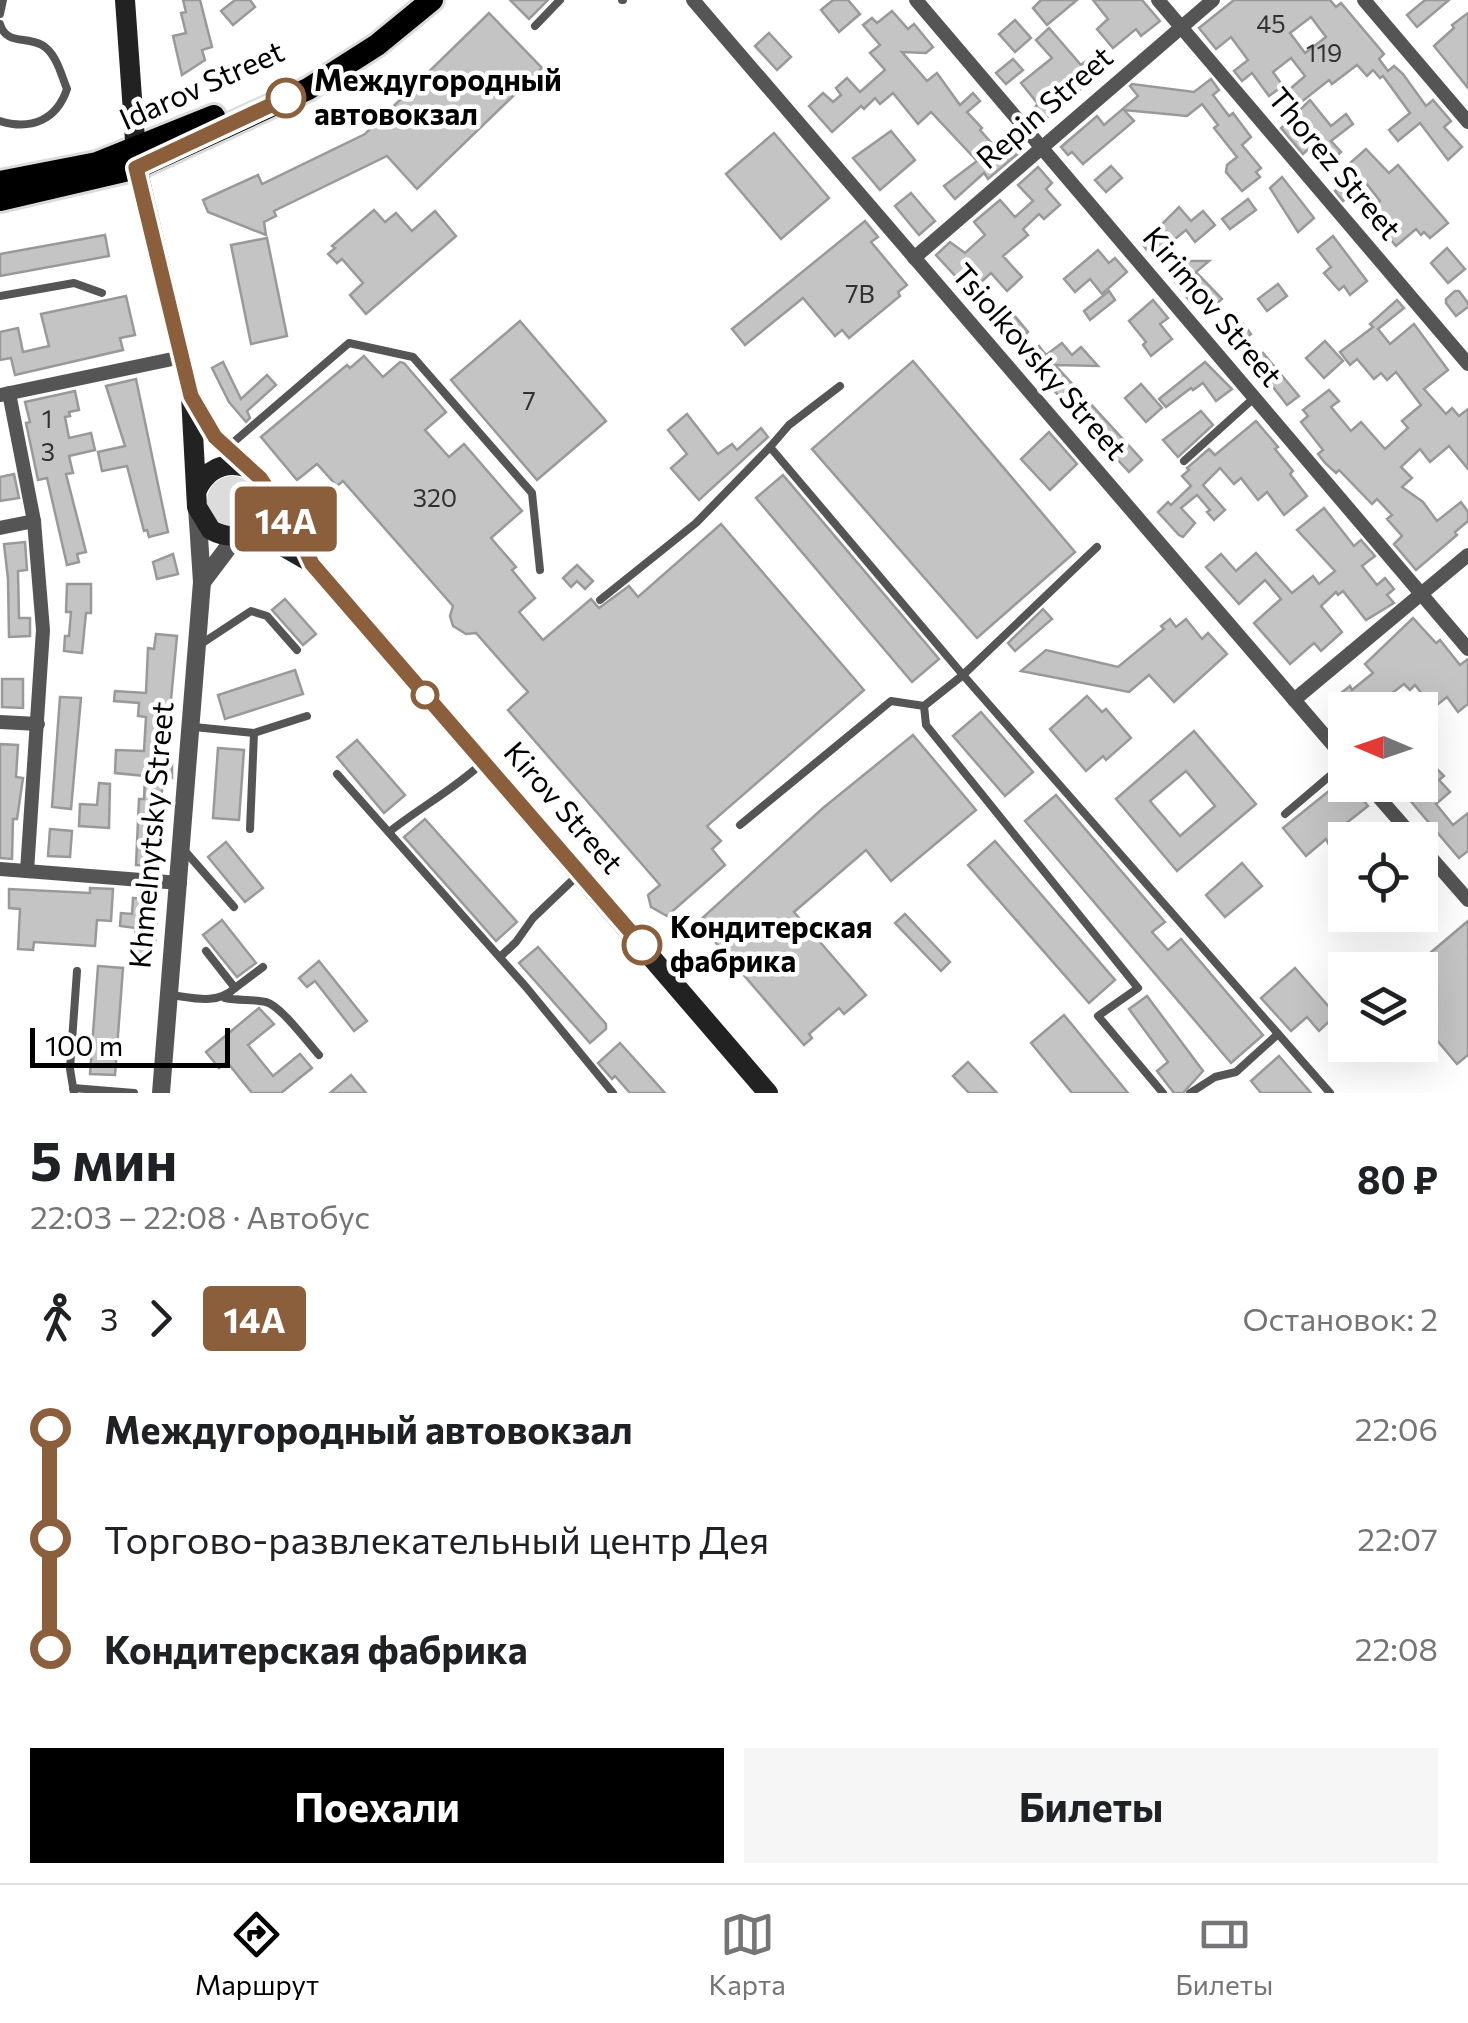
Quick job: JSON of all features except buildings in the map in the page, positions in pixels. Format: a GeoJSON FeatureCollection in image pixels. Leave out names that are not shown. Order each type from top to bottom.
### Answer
{"type":"FeatureCollection","features":[{"type":"Feature","properties":{"kind":"main road"},"geometry":{"type":"LineString","coordinates":[[125,0],[136,160],[191,396],[197,499],[210,530],[278,544],[312,564]]}},
{"type":"Feature","properties":{"kind":"main road","name":"Idarov Street"},"geometry":{"type":"LineString","coordinates":[[0,182],[136,160],[312,68],[410,0]]}},
{"type":"Feature","properties":{"kind":"main road","name":"Idarov Street"},"geometry":{"type":"LineString","coordinates":[[0,200],[136,160],[308,89],[376,45],[432,0]]}},
{"type":"Feature","properties":{"kind":"main road"},"geometry":{"type":"LineString","coordinates":[[191,396],[215,437],[260,478],[300,538],[312,564]]}},
{"type":"Feature","properties":{"kind":"main road"},"geometry":{"type":"LineString","coordinates":[[197,499],[213,470],[230,464],[246,468]]}},
{"type":"Feature","properties":{"kind":"main road"},"geometry":{"type":"LineString","coordinates":[[240,536],[264,518],[267,493]]}},
{"type":"Feature","properties":{"kind":"main road","name":"Kirov Street"},"geometry":{"type":"LineString","coordinates":[[312,564],[768,1093]]}},
{"type":"Feature","properties":{"kind":"street","name":"Tsiolkovsky Street"},"geometry":{"type":"LineString","coordinates":[[693,0],[1328,741]]}},
{"type":"Feature","properties":{"kind":"street","name":"Kirimov Street"},"geometry":{"type":"LineString","coordinates":[[916,0],[1468,648]]}},
{"type":"Feature","properties":{"kind":"street","name":"Thorez Street"},"geometry":{"type":"LineString","coordinates":[[1158,0],[1468,364]]}},
{"type":"Feature","properties":{"kind":"street","name":"Repin Street"},"geometry":{"type":"LineString","coordinates":[[914,258],[1213,0]]}},
{"type":"Feature","properties":{"kind":"street"},"geometry":{"type":"LineString","coordinates":[[1364,0],[1468,122]]}},
{"type":"Feature","properties":{"kind":"street"},"geometry":{"type":"LineString","coordinates":[[27,871],[43,630],[34,521],[5,394],[182,357]]}},
{"type":"Feature","properties":{"kind":"street","name":"Khmelnytsky Street"},"geometry":{"type":"LineString","coordinates":[[161,1093],[202,582],[197,499]]}},
{"type":"Feature","properties":{"kind":"street"},"geometry":{"type":"LineString","coordinates":[[0,528],[34,521]]}},
{"type":"Feature","properties":{"kind":"street"},"geometry":{"type":"LineString","coordinates":[[202,582],[240,536]]}},
{"type":"Feature","properties":{"kind":"street"},"geometry":{"type":"LineString","coordinates":[[1294,700],[1468,554]]}},
{"type":"Feature","properties":{"kind":"street"},"geometry":{"type":"LineString","coordinates":[[0,722],[38,724]]}},
{"type":"Feature","properties":{"kind":"street"},"geometry":{"type":"LineString","coordinates":[[1383,802],[1400,822]]}},
{"type":"Feature","properties":{"kind":"street"},"geometry":{"type":"LineString","coordinates":[[1438,865],[1468,900]]}},
{"type":"Feature","properties":{"kind":"street"},"geometry":{"type":"LineString","coordinates":[[0,870],[180,883]]}},
{"type":"Feature","properties":{"kind":"lane"},"geometry":{"type":"LineString","coordinates":[[0,14],[3,0]]}},
{"type":"Feature","properties":{"kind":"lane"},"geometry":{"type":"LineString","coordinates":[[535,26],[560,0]]}},
{"type":"Feature","properties":{"kind":"lane"},"geometry":{"type":"LineString","coordinates":[[0,24],[8,38],[41,44],[52,55],[66,89],[60,108],[51,116],[10,124],[0,121]]}},
{"type":"Feature","properties":{"kind":"lane"},"geometry":{"type":"LineString","coordinates":[[0,296],[74,282],[102,294]]}},
{"type":"Feature","properties":{"kind":"lane"},"geometry":{"type":"LineString","coordinates":[[226,449],[349,343],[413,358],[532,493],[540,570]]}},
{"type":"Feature","properties":{"kind":"lane"},"geometry":{"type":"LineString","coordinates":[[600,600],[696,524],[789,425],[840,386]]}},
{"type":"Feature","properties":{"kind":"lane"},"geometry":{"type":"LineString","coordinates":[[1184,461],[1254,398]]}},
{"type":"Feature","properties":{"kind":"lane"},"geometry":{"type":"LineString","coordinates":[[770,447],[1330,1093]]}},
{"type":"Feature","properties":{"kind":"lane"},"geometry":{"type":"LineString","coordinates":[[740,825],[890,701],[924,706],[1097,547]]}},
{"type":"Feature","properties":{"kind":"lane"},"geometry":{"type":"LineString","coordinates":[[198,646],[251,611],[267,616],[297,650]]}},
{"type":"Feature","properties":{"kind":"lane"},"geometry":{"type":"LineString","coordinates":[[924,706],[926,725],[1138,988],[1098,1016],[1163,1093]]}},
{"type":"Feature","properties":{"kind":"lane"},"geometry":{"type":"LineString","coordinates":[[192,727],[254,733],[307,716]]}},
{"type":"Feature","properties":{"kind":"lane"},"geometry":{"type":"LineString","coordinates":[[250,829],[254,733]]}},
{"type":"Feature","properties":{"kind":"lane"},"geometry":{"type":"LineString","coordinates":[[389,832],[422,805],[458,786],[483,762]]}},
{"type":"Feature","properties":{"kind":"lane"},"geometry":{"type":"LineString","coordinates":[[337,774],[500,957],[612,1093]]}},
{"type":"Feature","properties":{"kind":"lane"},"geometry":{"type":"LineString","coordinates":[[1285,814],[1328,776]]}},
{"type":"Feature","properties":{"kind":"lane"},"geometry":{"type":"LineString","coordinates":[[182,849],[234,907]]}},
{"type":"Feature","properties":{"kind":"lane"},"geometry":{"type":"LineString","coordinates":[[500,957],[580,873]]}},
{"type":"Feature","properties":{"kind":"lane"},"geometry":{"type":"LineString","coordinates":[[206,951],[235,988]]}},
{"type":"Feature","properties":{"kind":"lane"},"geometry":{"type":"LineString","coordinates":[[225,998],[263,967]]}},
{"type":"Feature","properties":{"kind":"lane"},"geometry":{"type":"LineString","coordinates":[[77,971],[70,1069],[73,1090],[134,1093]]}},
{"type":"Feature","properties":{"kind":"lane"},"geometry":{"type":"LineString","coordinates":[[170,995],[266,1002],[277,1008],[319,1056]]}},
{"type":"Feature","properties":{"kind":"lane"},"geometry":{"type":"LineString","coordinates":[[1190,1093],[1215,1077],[1236,1072],[1278,1034]]}},
{"type":"Feature","properties":{"kind":"shaded area"},"geometry":{"type":"Polygon","coordinates":[[[232,476],[250,483],[257,501],[250,519],[232,526],[214,519],[207,501],[214,483],[232,476]]]}},
{"type":"Feature","properties":{"kind":"bus line","name":"14А"},"geometry":{"type":"LineString","coordinates":[[286,98],[136,168],[191,396],[215,437],[260,478],[300,538],[312,564],[642,945]]}},
{"type":"Feature","properties":{"kind":"place","name":"Междугородный автовокзал"},"geometry":{"type":"Point","coordinates":[286,98]}},
{"type":"Feature","properties":{"kind":"place","name":"Кондитерская фабрика"},"geometry":{"type":"Point","coordinates":[642,945]}}]}
